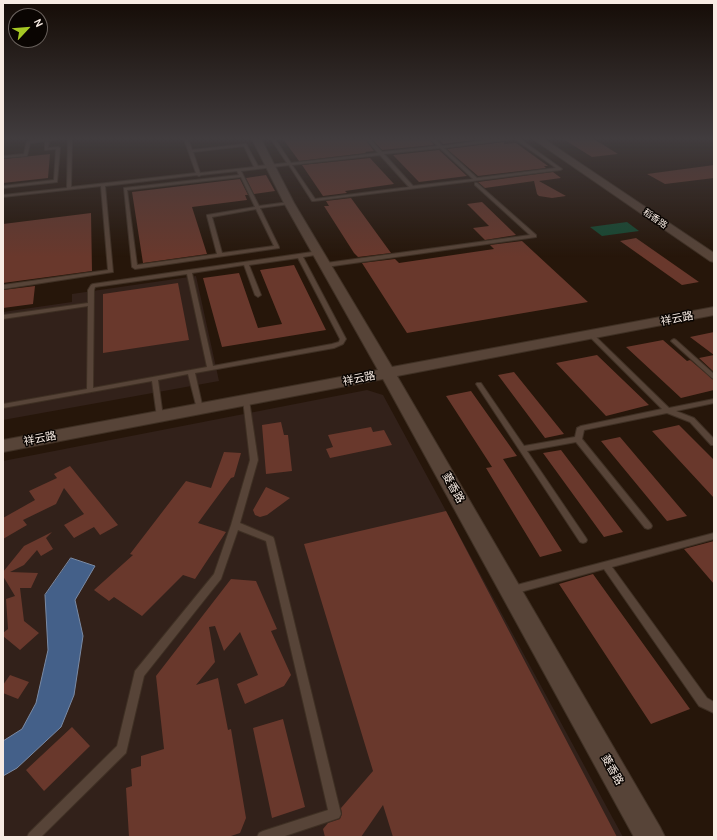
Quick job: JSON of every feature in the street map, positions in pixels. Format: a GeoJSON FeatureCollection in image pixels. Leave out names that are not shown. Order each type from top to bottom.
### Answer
{"type":"FeatureCollection","features":[{"type":"Feature","properties":{"kind":"street","name":"菱香路"},"geometry":{"type":"LineString","coordinates":[[271,178],[289,203],[323,259],[650,837]]}},
{"type":"Feature","properties":{"kind":"street","name":"稻香路"},"geometry":{"type":"LineString","coordinates":[[595,178],[714,258]]}},
{"type":"Feature","properties":{"kind":"street","name":"祥云路"},"geometry":{"type":"LineString","coordinates":[[3,446],[714,312]]}},
{"type":"Feature","properties":{"kind":"lane"},"geometry":{"type":"LineString","coordinates":[[3,187],[56,182],[56,178]]}},
{"type":"Feature","properties":{"kind":"lane"},"geometry":{"type":"LineString","coordinates":[[69,178],[69,189]]}},
{"type":"Feature","properties":{"kind":"lane"},"geometry":{"type":"LineString","coordinates":[[3,196],[162,178]]}},
{"type":"Feature","properties":{"kind":"lane"},"geometry":{"type":"LineString","coordinates":[[222,178],[125,189],[135,267],[277,247],[243,178]]}},
{"type":"Feature","properties":{"kind":"lane"},"geometry":{"type":"LineString","coordinates":[[299,178],[314,200],[501,178]]}},
{"type":"Feature","properties":{"kind":"lane"},"geometry":{"type":"LineString","coordinates":[[403,178],[412,188]]}},
{"type":"Feature","properties":{"kind":"lane"},"geometry":{"type":"LineString","coordinates":[[90,390],[91,290],[93,286],[300,256],[323,259],[534,236],[473,178]]}},
{"type":"Feature","properties":{"kind":"lane"},"geometry":{"type":"LineString","coordinates":[[3,287],[111,271],[103,185]]}},
{"type":"Feature","properties":{"kind":"lane"},"geometry":{"type":"LineString","coordinates":[[17,195],[18,186]]}},
{"type":"Feature","properties":{"kind":"lane"},"geometry":{"type":"LineString","coordinates":[[220,255],[209,216],[240,212],[258,206],[289,203]]}},
{"type":"Feature","properties":{"kind":"lane"},"geometry":{"type":"LineString","coordinates":[[3,406],[334,346],[341,343],[343,339],[300,256]]}},
{"type":"Feature","properties":{"kind":"lane"},"geometry":{"type":"LineString","coordinates":[[246,263],[258,295]]}},
{"type":"Feature","properties":{"kind":"lane"},"geometry":{"type":"LineString","coordinates":[[189,272],[210,368]]}},
{"type":"Feature","properties":{"kind":"lane"},"geometry":{"type":"LineString","coordinates":[[3,317],[91,304]]}},
{"type":"Feature","properties":{"kind":"lane"},"geometry":{"type":"LineString","coordinates":[[591,335],[667,410],[692,420],[714,442]]}},
{"type":"Feature","properties":{"kind":"lane"},"geometry":{"type":"LineString","coordinates":[[674,341],[714,377]]}},
{"type":"Feature","properties":{"kind":"lane"},"geometry":{"type":"LineString","coordinates":[[191,372],[200,409]]}},
{"type":"Feature","properties":{"kind":"lane"},"geometry":{"type":"LineString","coordinates":[[155,378],[160,416]]}},
{"type":"Feature","properties":{"kind":"lane"},"geometry":{"type":"LineString","coordinates":[[479,384],[583,540]]}},
{"type":"Feature","properties":{"kind":"lane"},"geometry":{"type":"LineString","coordinates":[[33,837],[122,749],[139,674],[218,576],[236,526],[254,460],[246,400]]}},
{"type":"Feature","properties":{"kind":"lane"},"geometry":{"type":"LineString","coordinates":[[578,439],[581,428],[714,401]]}},
{"type":"Feature","properties":{"kind":"lane"},"geometry":{"type":"LineString","coordinates":[[522,449],[578,439]]}},
{"type":"Feature","properties":{"kind":"lane"},"geometry":{"type":"LineString","coordinates":[[578,439],[648,526]]}},
{"type":"Feature","properties":{"kind":"lane"},"geometry":{"type":"LineString","coordinates":[[236,526],[270,539],[335,814],[263,837]]}},
{"type":"Feature","properties":{"kind":"lane"},"geometry":{"type":"LineString","coordinates":[[511,591],[714,536]]}},
{"type":"Feature","properties":{"kind":"lane"},"geometry":{"type":"LineString","coordinates":[[606,566],[703,702],[714,708]]}},
{"type":"Feature","properties":{"kind":"shaded area"},"geometry":{"type":"Polygon","coordinates":[[[196,276],[219,381],[3,420],[3,312],[72,302],[72,294],[196,276]]]}},
{"type":"Feature","properties":{"kind":"shaded area"},"geometry":{"type":"Polygon","coordinates":[[[367,390],[383,395],[623,837],[3,837],[3,461],[367,390]]]}},
{"type":"Feature","properties":{"kind":"green space"},"geometry":{"type":"Polygon","coordinates":[[[627,222],[639,231],[602,236],[590,227],[627,222]]]}},
{"type":"Feature","properties":{"kind":"water"},"geometry":{"type":"Polygon","coordinates":[[[71,558],[95,566],[75,600],[83,636],[74,695],[61,727],[17,768],[3,776],[3,741],[22,729],[36,703],[48,650],[45,595],[71,558]]]}},
{"type":"Feature","properties":{"kind":"building"},"geometry":{"type":"Polygon","coordinates":[[[3,178],[46,178],[3,183],[3,178]]]}},
{"type":"Feature","properties":{"kind":"building"},"geometry":{"type":"Polygon","coordinates":[[[246,178],[268,178],[275,191],[254,194],[246,178]]]}},
{"type":"Feature","properties":{"kind":"building"},"geometry":{"type":"Polygon","coordinates":[[[311,178],[389,178],[394,184],[345,191],[347,193],[323,196],[311,178]]]}},
{"type":"Feature","properties":{"kind":"building"},"geometry":{"type":"Polygon","coordinates":[[[415,178],[449,178],[419,182],[415,178]]]}},
{"type":"Feature","properties":{"kind":"building"},"geometry":{"type":"Polygon","coordinates":[[[507,178],[560,178],[539,181],[566,196],[552,198],[539,196],[537,194],[534,181],[485,188],[478,182],[507,178]]]}},
{"type":"Feature","properties":{"kind":"building"},"geometry":{"type":"Polygon","coordinates":[[[655,178],[712,178],[665,184],[655,178]]]}},
{"type":"Feature","properties":{"kind":"building"},"geometry":{"type":"Polygon","coordinates":[[[240,179],[248,195],[245,195],[247,200],[192,207],[207,254],[143,263],[132,192],[240,179]]]}},
{"type":"Feature","properties":{"kind":"building"},"geometry":{"type":"Polygon","coordinates":[[[351,198],[391,253],[358,257],[354,253],[324,206],[329,206],[326,201],[351,198]]]}},
{"type":"Feature","properties":{"kind":"building"},"geometry":{"type":"Polygon","coordinates":[[[482,202],[516,235],[485,240],[473,228],[489,226],[467,204],[482,202]]]}},
{"type":"Feature","properties":{"kind":"building"},"geometry":{"type":"Polygon","coordinates":[[[91,213],[92,271],[3,283],[3,224],[91,213]]]}},
{"type":"Feature","properties":{"kind":"building"},"geometry":{"type":"Polygon","coordinates":[[[636,238],[699,282],[682,285],[620,241],[636,238]]]}},
{"type":"Feature","properties":{"kind":"building"},"geometry":{"type":"Polygon","coordinates":[[[522,241],[588,302],[407,333],[362,263],[395,259],[399,263],[494,249],[490,245],[522,241]]]}},
{"type":"Feature","properties":{"kind":"building"},"geometry":{"type":"Polygon","coordinates":[[[294,265],[326,330],[222,347],[203,278],[239,273],[258,328],[282,324],[260,270],[294,265]]]}},
{"type":"Feature","properties":{"kind":"building"},"geometry":{"type":"Polygon","coordinates":[[[178,283],[189,340],[103,353],[103,294],[178,283]]]}},
{"type":"Feature","properties":{"kind":"building"},"geometry":{"type":"Polygon","coordinates":[[[35,286],[33,304],[3,308],[3,290],[35,286]]]}},
{"type":"Feature","properties":{"kind":"building"},"geometry":{"type":"Polygon","coordinates":[[[714,332],[714,355],[690,337],[714,332]]]}},
{"type":"Feature","properties":{"kind":"building"},"geometry":{"type":"Polygon","coordinates":[[[663,340],[687,361],[690,360],[714,380],[714,390],[681,398],[626,347],[663,340]]]}},
{"type":"Feature","properties":{"kind":"building"},"geometry":{"type":"Polygon","coordinates":[[[597,355],[649,405],[606,416],[556,363],[597,355]]]}},
{"type":"Feature","properties":{"kind":"building"},"geometry":{"type":"Polygon","coordinates":[[[714,355],[714,372],[699,358],[714,355]]]}},
{"type":"Feature","properties":{"kind":"building"},"geometry":{"type":"Polygon","coordinates":[[[514,372],[564,434],[545,438],[498,375],[514,372]]]}},
{"type":"Feature","properties":{"kind":"building"},"geometry":{"type":"Polygon","coordinates":[[[471,391],[517,456],[503,459],[562,551],[540,557],[486,468],[492,467],[446,396],[471,391]]]}},
{"type":"Feature","properties":{"kind":"building"},"geometry":{"type":"Polygon","coordinates":[[[281,422],[284,435],[288,435],[292,471],[266,474],[262,425],[281,422]]]}},
{"type":"Feature","properties":{"kind":"building"},"geometry":{"type":"Polygon","coordinates":[[[679,425],[714,460],[714,498],[652,431],[679,425]]]}},
{"type":"Feature","properties":{"kind":"building"},"geometry":{"type":"Polygon","coordinates":[[[371,427],[373,432],[384,430],[392,445],[330,458],[326,449],[333,447],[328,435],[371,427]]]}},
{"type":"Feature","properties":{"kind":"building"},"geometry":{"type":"Polygon","coordinates":[[[620,437],[687,516],[667,521],[601,441],[620,437]]]}},
{"type":"Feature","properties":{"kind":"building"},"geometry":{"type":"Polygon","coordinates":[[[561,450],[623,532],[604,537],[543,453],[561,450]]]}},
{"type":"Feature","properties":{"kind":"building"},"geometry":{"type":"Polygon","coordinates":[[[224,452],[241,453],[234,477],[231,478],[198,523],[226,532],[195,579],[183,575],[142,616],[114,597],[109,601],[94,590],[133,555],[130,554],[186,481],[211,488],[224,452]]]}},
{"type":"Feature","properties":{"kind":"building"},"geometry":{"type":"Polygon","coordinates":[[[70,466],[118,525],[100,535],[94,527],[74,538],[64,525],[84,514],[64,488],[56,504],[23,520],[27,525],[3,539],[3,518],[35,500],[29,491],[57,478],[54,474],[70,466]]]}},
{"type":"Feature","properties":{"kind":"building"},"geometry":{"type":"Polygon","coordinates":[[[266,487],[290,498],[267,515],[260,517],[255,515],[253,510],[266,487]]]}},
{"type":"Feature","properties":{"kind":"building"},"geometry":{"type":"Polygon","coordinates":[[[446,511],[617,837],[393,837],[383,805],[361,837],[325,837],[323,829],[328,823],[340,819],[342,814],[341,808],[373,771],[304,544],[446,511]]]}},
{"type":"Feature","properties":{"kind":"building"},"geometry":{"type":"Polygon","coordinates":[[[52,532],[46,538],[53,549],[41,556],[37,550],[24,565],[10,572],[38,573],[31,588],[20,588],[24,621],[39,633],[20,650],[3,636],[3,633],[8,629],[6,599],[15,596],[3,576],[3,572],[24,546],[52,532]]]}},
{"type":"Feature","properties":{"kind":"building"},"geometry":{"type":"Polygon","coordinates":[[[714,541],[714,584],[684,549],[714,541]]]}},
{"type":"Feature","properties":{"kind":"building"},"geometry":{"type":"Polygon","coordinates":[[[593,574],[690,709],[651,724],[559,584],[593,574]]]}},
{"type":"Feature","properties":{"kind":"building"},"geometry":{"type":"Polygon","coordinates":[[[231,579],[256,581],[277,629],[271,631],[291,675],[284,686],[245,704],[237,684],[258,675],[240,632],[224,651],[215,626],[209,627],[215,662],[196,685],[218,678],[228,730],[231,729],[246,818],[240,833],[228,837],[129,837],[126,788],[132,786],[131,769],[141,766],[141,756],[164,749],[156,676],[231,579]]]}},
{"type":"Feature","properties":{"kind":"building"},"geometry":{"type":"Polygon","coordinates":[[[10,675],[29,682],[18,699],[3,693],[3,685],[10,675]]]}},
{"type":"Feature","properties":{"kind":"building"},"geometry":{"type":"Polygon","coordinates":[[[283,719],[305,807],[272,818],[253,728],[283,719]]]}},
{"type":"Feature","properties":{"kind":"building"},"geometry":{"type":"Polygon","coordinates":[[[72,727],[90,746],[44,791],[26,770],[72,727]]]}}]}
